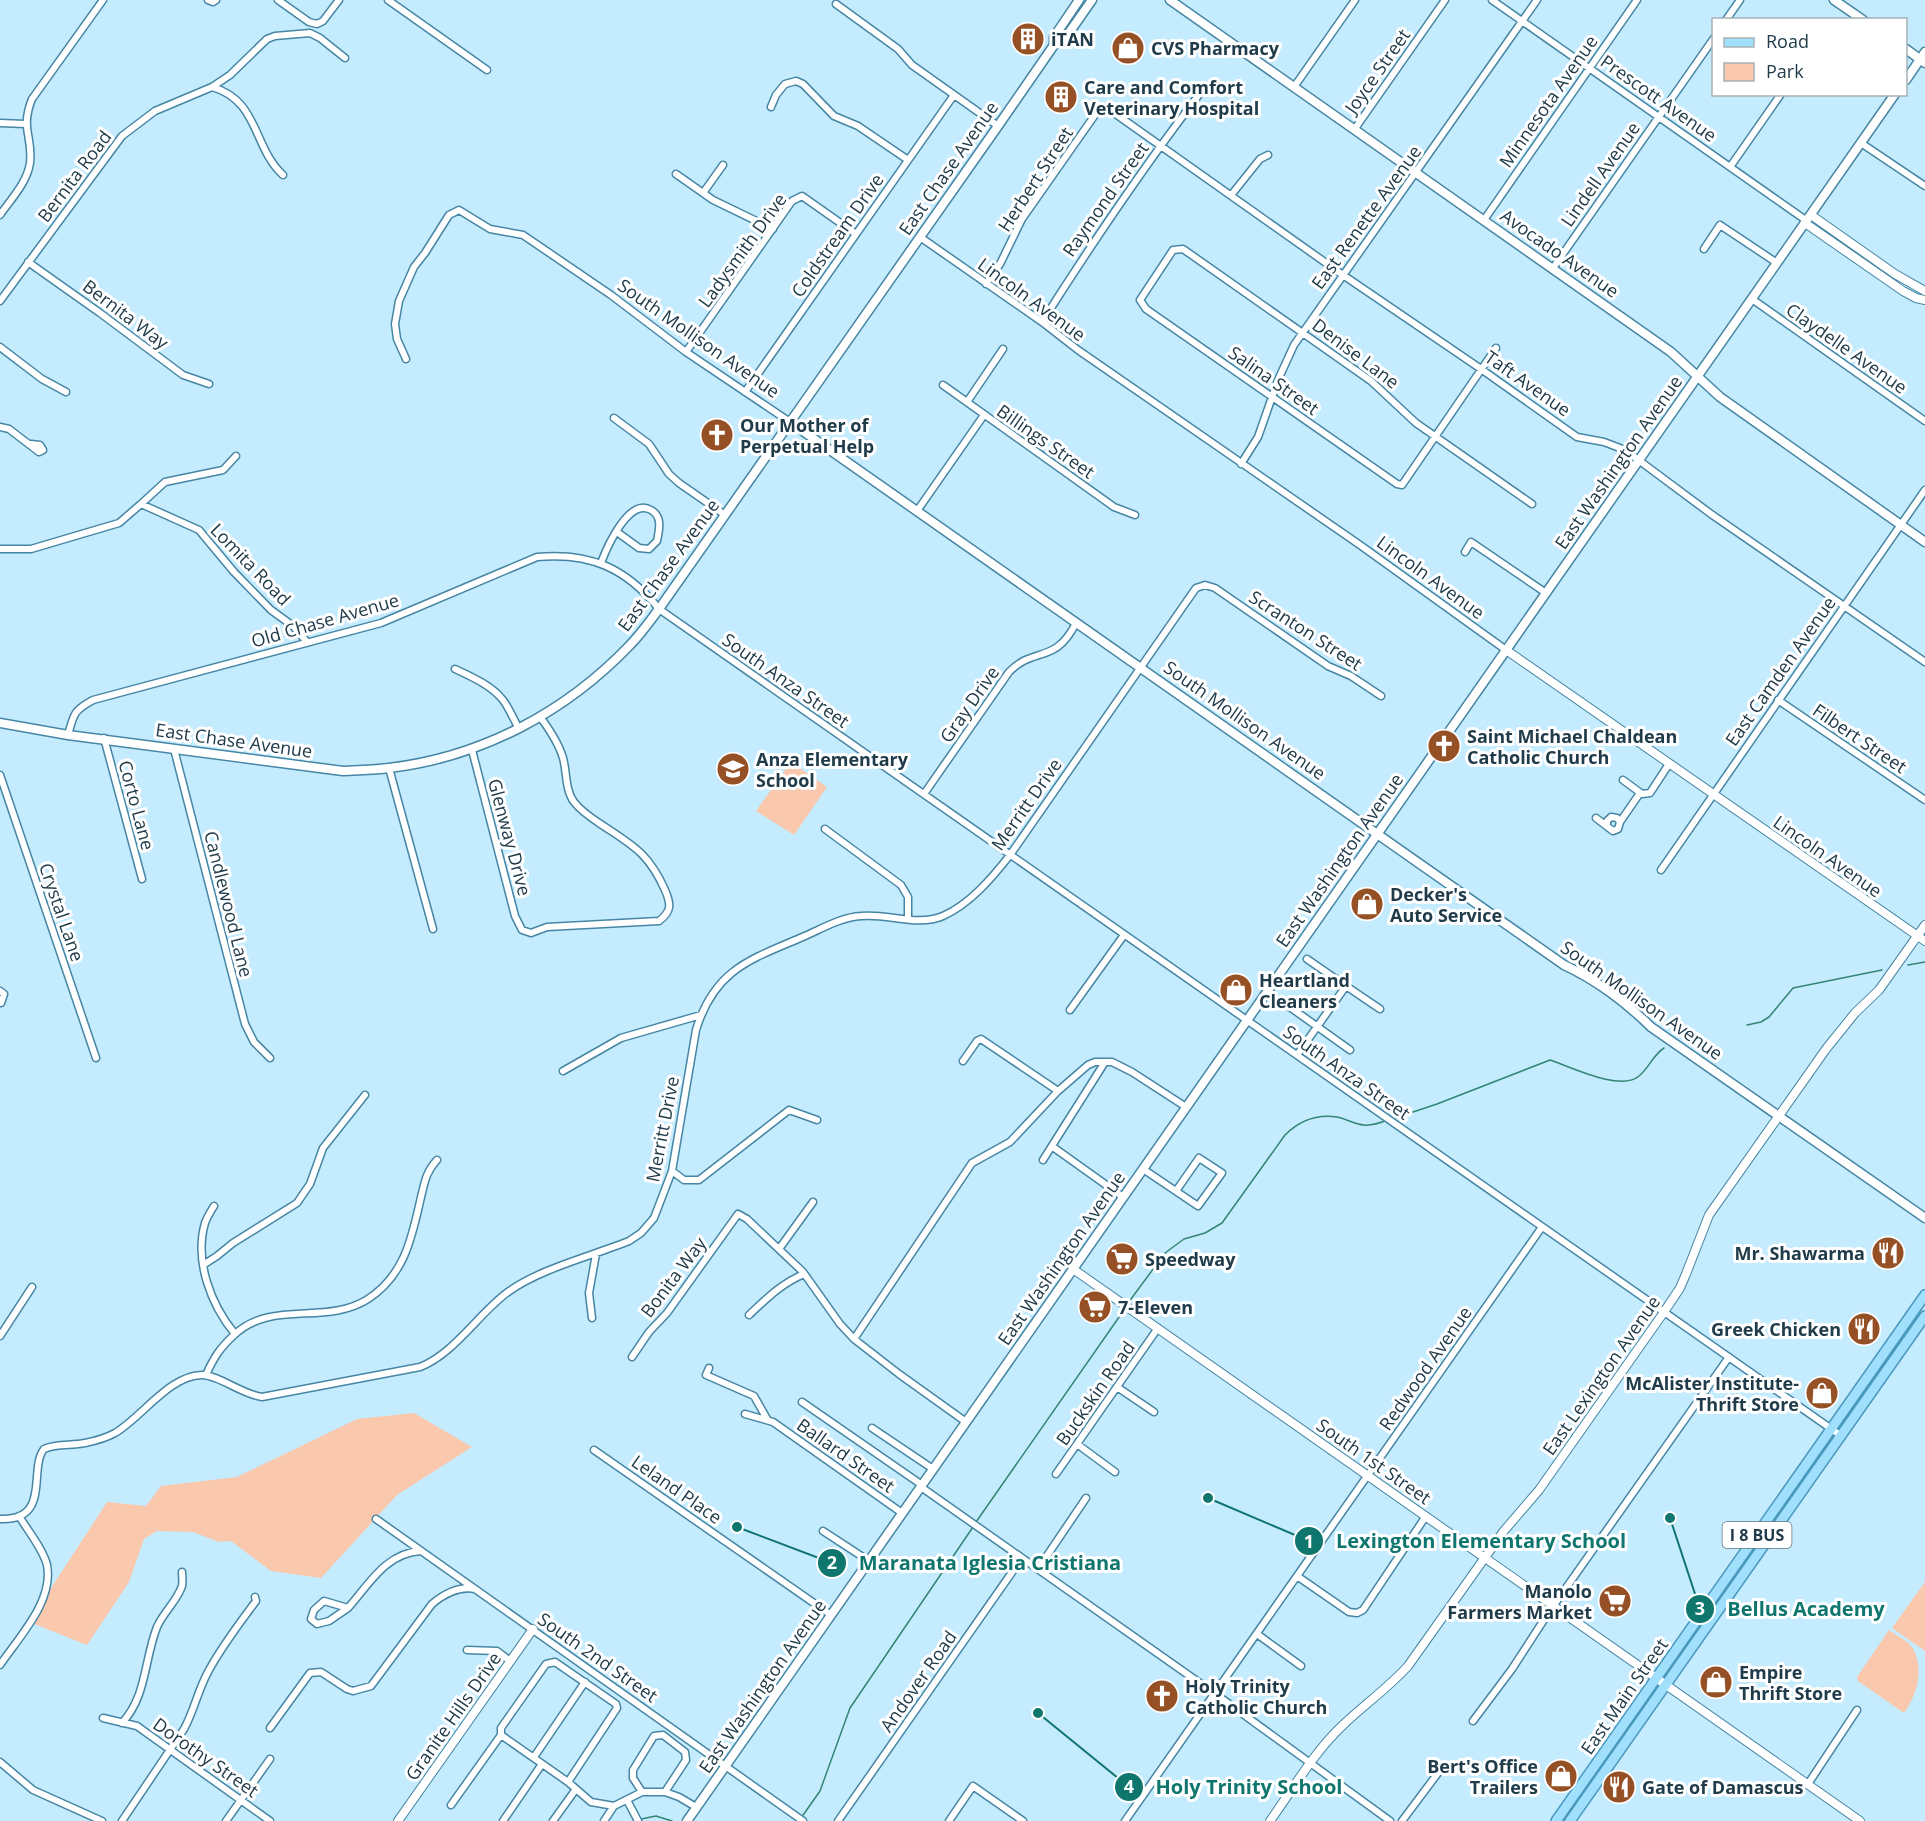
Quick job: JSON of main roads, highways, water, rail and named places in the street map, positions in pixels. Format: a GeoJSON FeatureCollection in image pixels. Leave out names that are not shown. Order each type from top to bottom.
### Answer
{"type":"FeatureCollection","features":[{"type":"Feature","properties":{"kind":"main road","name":"East Chase Avenue"},"geometry":{"type":"LineString","coordinates":[[1054,45],[1054,37],[1079,0]]}},
{"type":"Feature","properties":{"kind":"main road","name":"East Chase Avenue"},"geometry":{"type":"LineString","coordinates":[[0,723],[68,735],[104,738],[334,771],[388,768],[432,761],[472,750],[541,718],[603,672],[632,644],[659,609],[1054,45],[1064,40],[1092,0]]}},
{"type":"Feature","properties":{"kind":"main road","name":"Avocado Avenue"},"geometry":{"type":"LineString","coordinates":[[1170,0],[1671,352],[1720,398],[1925,542]]}},
{"type":"Feature","properties":{"kind":"main road"},"geometry":{"type":"LineString","coordinates":[[1834,0],[1860,18]]}},
{"type":"Feature","properties":{"kind":"main road"},"geometry":{"type":"LineString","coordinates":[[1907,50],[1923,58],[1907,78]]}},
{"type":"Feature","properties":{"kind":"main road","name":"East Washington Avenue"},"geometry":{"type":"LineString","coordinates":[[687,1821],[1894,96]]}},
{"type":"Feature","properties":{"kind":"main road","name":"South Mollison Avenue"},"geometry":{"type":"LineString","coordinates":[[790,422],[1564,965],[1579,972],[1614,996],[1638,1013],[1652,1027],[1925,1218]]}},
{"type":"Feature","properties":{"kind":"main road","name":"East Main Street"},"geometry":{"type":"LineString","coordinates":[[1556,1821],[1925,1295]]}},
{"type":"Feature","properties":{"kind":"main road","name":"East Main Street"},"geometry":{"type":"LineString","coordinates":[[1570,1821],[1925,1316]]}},
{"type":"Feature","properties":{"kind":"waterway"},"geometry":{"type":"LineString","coordinates":[[1908,965],[1925,962]]}},
{"type":"Feature","properties":{"kind":"waterway"},"geometry":{"type":"LineString","coordinates":[[1747,1025],[1761,1022],[1769,1017],[1793,988],[1882,970]]}},
{"type":"Feature","properties":{"kind":"waterway"},"geometry":{"type":"LineString","coordinates":[[1392,1119],[1550,1060],[1608,1080],[1631,1080],[1639,1076],[1664,1048]]}},
{"type":"Feature","properties":{"kind":"waterway"},"geometry":{"type":"LineString","coordinates":[[1128,1303],[1165,1253],[1184,1239],[1205,1233],[1222,1223],[1285,1135],[1296,1126],[1322,1117],[1337,1117],[1367,1125],[1388,1120]]}},
{"type":"Feature","properties":{"kind":"waterway"},"geometry":{"type":"LineString","coordinates":[[976,1522],[1124,1310]]}},
{"type":"Feature","properties":{"kind":"waterway"},"geometry":{"type":"LineString","coordinates":[[801,1818],[820,1791],[850,1708],[973,1527]]}},
{"type":"Feature","properties":{"kind":"waterway"},"geometry":{"type":"LineString","coordinates":[[641,1819],[656,1816],[672,1821]]}},
{"type":"Feature","properties":{"kind":"place","name":"iTAN"},"geometry":{"type":"Point","coordinates":[1028,39]}},
{"type":"Feature","properties":{"kind":"place","name":"CVS Pharmacy"},"geometry":{"type":"Point","coordinates":[1128,48]}},
{"type":"Feature","properties":{"kind":"place","name":"Care and Comfort Veterinary Hospital"},"geometry":{"type":"Point","coordinates":[1061,97]}},
{"type":"Feature","properties":{"kind":"place","name":"Our Mother of Perpetual Help"},"geometry":{"type":"Point","coordinates":[717,435]}},
{"type":"Feature","properties":{"kind":"place","name":"Saint Michael Chaldean Catholic Church"},"geometry":{"type":"Point","coordinates":[1444,746]}},
{"type":"Feature","properties":{"kind":"place","name":"Anza Elementary School"},"geometry":{"type":"Point","coordinates":[733,769]}},
{"type":"Feature","properties":{"kind":"place","name":"Decker's Auto Service"},"geometry":{"type":"Point","coordinates":[1367,904]}},
{"type":"Feature","properties":{"kind":"place","name":"Heartland Cleaners"},"geometry":{"type":"Point","coordinates":[1236,990]}},
{"type":"Feature","properties":{"kind":"place","name":"Mr. Shawarma"},"geometry":{"type":"Point","coordinates":[1888,1253]}},
{"type":"Feature","properties":{"kind":"place","name":"Speedway"},"geometry":{"type":"Point","coordinates":[1122,1259]}},
{"type":"Feature","properties":{"kind":"place","name":"7-Eleven"},"geometry":{"type":"Point","coordinates":[1095,1307]}},
{"type":"Feature","properties":{"kind":"place","name":"Greek Chicken"},"geometry":{"type":"Point","coordinates":[1864,1329]}},
{"type":"Feature","properties":{"kind":"place","name":"McAlister Institute- Thrift Store"},"geometry":{"type":"Point","coordinates":[1822,1393]}},
{"type":"Feature","properties":{"kind":"place","name":"Lexington Elementary School"},"geometry":{"type":"Point","coordinates":[1208,1498]}},
{"type":"Feature","properties":{"kind":"place","name":"Bellus Academy"},"geometry":{"type":"Point","coordinates":[1670,1518]}},
{"type":"Feature","properties":{"kind":"place","name":"Maranata Iglesia Cristiana"},"geometry":{"type":"Point","coordinates":[737,1527]}},
{"type":"Feature","properties":{"kind":"place","name":"Manolo Farmers Market"},"geometry":{"type":"Point","coordinates":[1615,1601]}},
{"type":"Feature","properties":{"kind":"place","name":"Empire Thrift Store"},"geometry":{"type":"Point","coordinates":[1716,1682]}},
{"type":"Feature","properties":{"kind":"place","name":"Holy Trinity Catholic Church"},"geometry":{"type":"Point","coordinates":[1162,1696]}},
{"type":"Feature","properties":{"kind":"place","name":"Holy Trinity School"},"geometry":{"type":"Point","coordinates":[1038,1713]}},
{"type":"Feature","properties":{"kind":"place","name":"Bert's Office Trailers"},"geometry":{"type":"Point","coordinates":[1561,1776]}},
{"type":"Feature","properties":{"kind":"place","name":"Gate of Damascus"},"geometry":{"type":"Point","coordinates":[1619,1787]}}]}
